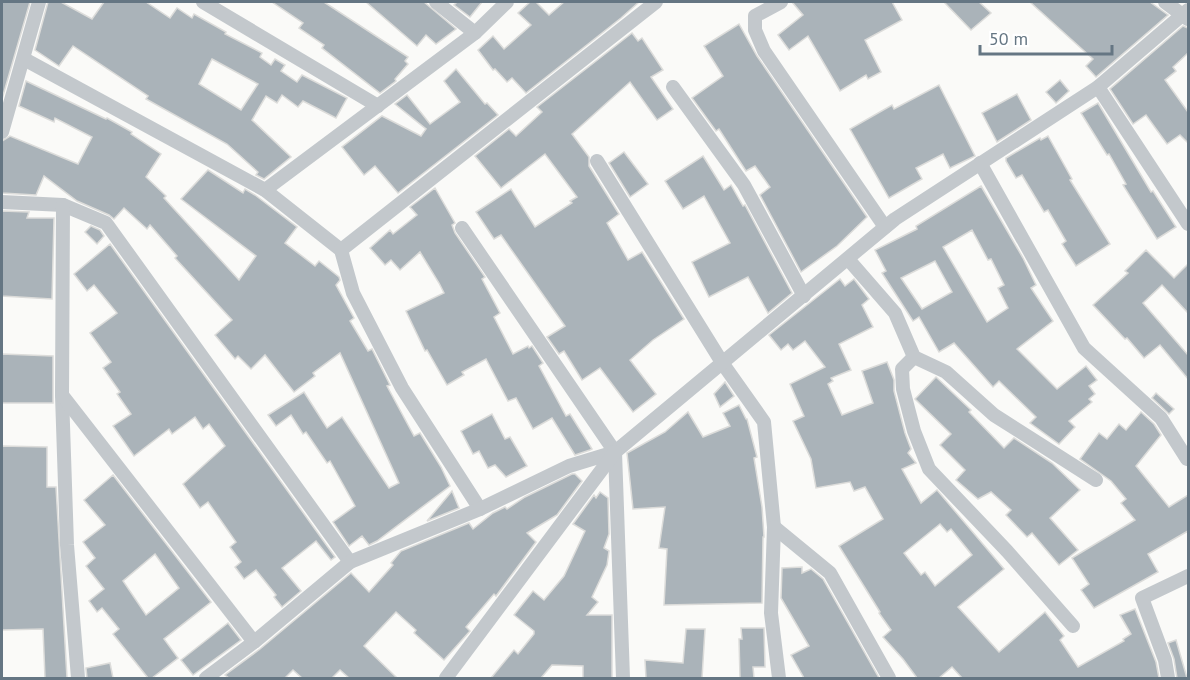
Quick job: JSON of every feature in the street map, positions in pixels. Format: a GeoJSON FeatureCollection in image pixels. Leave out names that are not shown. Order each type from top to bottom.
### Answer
{"type":"FeatureCollection","features":[{"type":"Feature","properties":{"kind":"street"},"geometry":{"type":"LineString","coordinates":[[2,132],[39,2]]}},
{"type":"Feature","properties":{"kind":"street"},"geometry":{"type":"LineString","coordinates":[[203,2],[378,106]]}},
{"type":"Feature","properties":{"kind":"street"},"geometry":{"type":"LineString","coordinates":[[436,2],[475,33]]}},
{"type":"Feature","properties":{"kind":"street"},"geometry":{"type":"LineString","coordinates":[[265,190],[475,33],[507,2]]}},
{"type":"Feature","properties":{"kind":"street"},"geometry":{"type":"LineString","coordinates":[[341,250],[656,2]]}},
{"type":"Feature","properties":{"kind":"street"},"geometry":{"type":"LineString","coordinates":[[781,2],[755,16],[755,30],[764,51],[885,227]]}},
{"type":"Feature","properties":{"kind":"street"},"geometry":{"type":"LineString","coordinates":[[446,678],[615,452],[885,227],[1098,87],[1187,15],[1165,2]]}},
{"type":"Feature","properties":{"kind":"street"},"geometry":{"type":"LineString","coordinates":[[24,59],[265,190],[341,250],[353,293],[402,388],[480,509]]}},
{"type":"Feature","properties":{"kind":"street"},"geometry":{"type":"LineString","coordinates":[[673,87],[744,185],[804,296]]}},
{"type":"Feature","properties":{"kind":"street"},"geometry":{"type":"LineString","coordinates":[[1098,87],[1188,224]]}},
{"type":"Feature","properties":{"kind":"street"},"geometry":{"type":"LineString","coordinates":[[597,161],[723,364],[764,422],[774,527],[771,613],[778,678]]}},
{"type":"Feature","properties":{"kind":"street"},"geometry":{"type":"LineString","coordinates":[[981,164],[1084,348],[1161,418],[1187,459]]}},
{"type":"Feature","properties":{"kind":"street"},"geometry":{"type":"LineString","coordinates":[[2,202],[63,205],[106,223],[350,562]]}},
{"type":"Feature","properties":{"kind":"street"},"geometry":{"type":"LineString","coordinates":[[63,205],[62,395],[67,545],[78,678]]}},
{"type":"Feature","properties":{"kind":"street"},"geometry":{"type":"LineString","coordinates":[[462,228],[615,452],[623,678]]}},
{"type":"Feature","properties":{"kind":"street"},"geometry":{"type":"LineString","coordinates":[[848,259],[895,313],[914,357],[946,372],[994,415],[1096,480]]}},
{"type":"Feature","properties":{"kind":"street"},"geometry":{"type":"LineString","coordinates":[[914,357],[902,369],[903,389],[914,431],[929,469],[1007,551],[1073,626]]}},
{"type":"Feature","properties":{"kind":"street"},"geometry":{"type":"LineString","coordinates":[[62,395],[254,642]]}},
{"type":"Feature","properties":{"kind":"street"},"geometry":{"type":"LineString","coordinates":[[208,678],[350,562],[480,509],[569,466],[615,452]]}},
{"type":"Feature","properties":{"kind":"street"},"geometry":{"type":"LineString","coordinates":[[774,527],[830,573],[889,678]]}},
{"type":"Feature","properties":{"kind":"street"},"geometry":{"type":"LineString","coordinates":[[1168,678],[1165,660],[1142,598],[1188,576]]}},
{"type":"Feature","properties":{"kind":"building"},"geometry":{"type":"Polygon","coordinates":[[[2,2],[30,2],[2,99],[2,2]]]}},
{"type":"Feature","properties":{"kind":"building"},"geometry":{"type":"Polygon","coordinates":[[[48,2],[61,2],[92,19],[104,2],[146,2],[170,18],[177,8],[192,18],[194,14],[226,32],[225,34],[262,53],[260,57],[271,65],[275,59],[285,65],[281,71],[297,82],[302,75],[347,98],[336,118],[303,101],[298,107],[282,95],[277,103],[266,96],[252,120],[291,157],[264,179],[256,175],[258,172],[227,144],[146,99],[148,96],[73,46],[59,66],[35,50],[48,2]],[[212,59],[199,84],[241,110],[258,84],[212,59]]]}},
{"type":"Feature","properties":{"kind":"building"},"geometry":{"type":"Polygon","coordinates":[[[272,2],[324,2],[408,57],[405,61],[408,64],[395,79],[396,81],[380,93],[322,48],[324,45],[299,28],[303,23],[272,2]]]}},
{"type":"Feature","properties":{"kind":"building"},"geometry":{"type":"Polygon","coordinates":[[[366,2],[424,2],[456,29],[436,44],[426,35],[417,46],[366,2]]]}},
{"type":"Feature","properties":{"kind":"building"},"geometry":{"type":"Polygon","coordinates":[[[457,2],[482,2],[470,17],[454,5],[457,2]]]}},
{"type":"Feature","properties":{"kind":"building"},"geometry":{"type":"Polygon","coordinates":[[[530,2],[536,2],[549,15],[564,2],[639,2],[526,93],[512,78],[507,82],[495,69],[493,70],[478,50],[493,36],[504,49],[531,25],[518,13],[530,2]]]}},
{"type":"Feature","properties":{"kind":"building"},"geometry":{"type":"Polygon","coordinates":[[[792,2],[892,2],[902,20],[865,40],[881,72],[868,79],[866,75],[840,91],[808,36],[789,50],[778,35],[803,15],[792,2]]]}},
{"type":"Feature","properties":{"kind":"building"},"geometry":{"type":"Polygon","coordinates":[[[944,2],[979,2],[991,13],[971,30],[944,2]]]}},
{"type":"Feature","properties":{"kind":"building"},"geometry":{"type":"Polygon","coordinates":[[[1030,2],[1150,2],[1168,15],[1096,77],[1086,66],[1093,59],[1030,2]]]}},
{"type":"Feature","properties":{"kind":"building"},"geometry":{"type":"Polygon","coordinates":[[[739,24],[757,56],[867,217],[837,246],[801,272],[760,195],[770,187],[755,166],[746,171],[719,129],[716,131],[692,98],[723,76],[704,46],[739,24]]]}},
{"type":"Feature","properties":{"kind":"building"},"geometry":{"type":"Polygon","coordinates":[[[1183,26],[1188,28],[1188,53],[1173,67],[1176,71],[1165,80],[1188,112],[1188,143],[1180,135],[1167,144],[1146,115],[1133,124],[1110,89],[1183,26]]]}},
{"type":"Feature","properties":{"kind":"building"},"geometry":{"type":"Polygon","coordinates":[[[632,33],[638,41],[642,38],[663,70],[651,77],[673,109],[657,120],[630,82],[572,134],[589,157],[589,166],[619,214],[607,223],[628,260],[642,252],[684,319],[653,340],[630,360],[656,394],[633,412],[600,368],[582,380],[564,351],[559,354],[547,337],[565,326],[501,235],[494,239],[476,212],[511,189],[535,227],[572,203],[570,201],[577,197],[545,154],[501,188],[475,156],[509,129],[516,136],[542,112],[537,107],[632,33]]]}},
{"type":"Feature","properties":{"kind":"building"},"geometry":{"type":"Polygon","coordinates":[[[456,69],[485,104],[487,103],[498,115],[398,193],[375,166],[364,175],[342,147],[382,116],[421,136],[426,129],[395,104],[407,95],[430,124],[460,102],[444,81],[456,69]]]}},
{"type":"Feature","properties":{"kind":"building"},"geometry":{"type":"Polygon","coordinates":[[[1060,80],[1069,91],[1056,103],[1046,92],[1060,80]]]}},
{"type":"Feature","properties":{"kind":"building"},"geometry":{"type":"Polygon","coordinates":[[[26,81],[107,118],[132,132],[131,134],[161,154],[146,177],[166,196],[164,198],[239,280],[256,256],[181,199],[208,170],[243,193],[245,189],[255,195],[297,227],[285,243],[315,266],[319,261],[339,277],[340,280],[336,285],[354,318],[350,321],[368,351],[372,349],[390,385],[387,386],[414,436],[420,433],[450,486],[377,541],[369,545],[362,536],[349,546],[333,522],[355,506],[330,461],[327,463],[291,415],[276,426],[268,415],[304,392],[327,428],[342,417],[389,488],[399,483],[340,353],[313,373],[315,376],[294,392],[265,355],[251,369],[238,356],[235,359],[215,335],[232,320],[175,258],[177,256],[150,225],[147,229],[124,208],[114,219],[77,201],[44,176],[36,195],[2,193],[2,141],[10,136],[78,164],[92,137],[55,118],[54,122],[19,106],[26,81]]]}},
{"type":"Feature","properties":{"kind":"building"},"geometry":{"type":"Polygon","coordinates":[[[939,85],[975,156],[950,168],[943,154],[916,168],[922,179],[889,198],[850,129],[892,105],[894,109],[939,85]]]}},
{"type":"Feature","properties":{"kind":"building"},"geometry":{"type":"Polygon","coordinates":[[[1017,94],[1031,120],[997,142],[982,113],[1017,94]]]}},
{"type":"Feature","properties":{"kind":"building"},"geometry":{"type":"Polygon","coordinates":[[[1098,103],[1151,192],[1153,191],[1176,227],[1157,239],[1123,185],[1126,184],[1109,154],[1107,155],[1081,113],[1098,103]]]}},
{"type":"Feature","properties":{"kind":"building"},"geometry":{"type":"Polygon","coordinates":[[[1048,136],[1072,179],[1070,180],[1110,244],[1076,266],[1062,244],[1066,241],[1048,210],[1044,212],[1022,175],[1016,178],[1006,161],[1006,158],[1040,138],[1041,140],[1048,136]]]}},
{"type":"Feature","properties":{"kind":"building"},"geometry":{"type":"Polygon","coordinates":[[[624,152],[648,184],[630,197],[609,163],[624,152]]]}},
{"type":"Feature","properties":{"kind":"building"},"geometry":{"type":"Polygon","coordinates":[[[703,156],[724,190],[731,185],[743,206],[745,205],[792,293],[768,313],[748,277],[709,297],[692,262],[730,243],[704,196],[683,209],[665,181],[703,156]]]}},
{"type":"Feature","properties":{"kind":"building"},"geometry":{"type":"Polygon","coordinates":[[[981,186],[1023,258],[1036,285],[1031,288],[1053,321],[1017,349],[1057,389],[1086,366],[1097,380],[1089,386],[1095,394],[1089,399],[1092,402],[1069,421],[1075,427],[1059,444],[1030,423],[1036,417],[999,381],[993,387],[954,343],[939,352],[919,317],[913,321],[882,273],[886,271],[875,250],[917,229],[916,226],[981,186]],[[972,230],[943,247],[987,322],[1008,308],[998,288],[1004,285],[991,259],[988,260],[972,230]],[[935,261],[901,278],[922,309],[952,292],[935,261]]]}},
{"type":"Feature","properties":{"kind":"building"},"geometry":{"type":"Polygon","coordinates":[[[435,188],[455,223],[452,225],[455,233],[485,277],[482,279],[500,313],[494,317],[513,354],[532,346],[543,363],[539,366],[566,416],[570,414],[592,449],[575,455],[552,418],[533,429],[516,398],[508,401],[486,359],[462,372],[464,375],[447,385],[427,350],[425,351],[406,311],[444,293],[439,283],[420,252],[400,270],[391,260],[385,265],[370,248],[390,230],[393,234],[417,215],[410,207],[435,188]]]}},
{"type":"Feature","properties":{"kind":"building"},"geometry":{"type":"Polygon","coordinates":[[[2,211],[29,212],[27,218],[54,218],[52,299],[2,296],[2,211]]]}},
{"type":"Feature","properties":{"kind":"building"},"geometry":{"type":"Polygon","coordinates":[[[91,226],[100,230],[104,236],[97,244],[85,232],[91,226]]]}},
{"type":"Feature","properties":{"kind":"building"},"geometry":{"type":"Polygon","coordinates":[[[110,244],[335,557],[331,560],[316,541],[282,568],[301,591],[282,607],[274,597],[276,595],[256,570],[244,579],[235,567],[241,562],[230,547],[236,542],[208,502],[200,508],[183,484],[225,446],[209,424],[203,429],[195,417],[172,434],[169,429],[134,456],[113,426],[131,414],[117,394],[120,392],[103,368],[111,362],[90,333],[117,313],[94,285],[87,291],[74,274],[110,244]]]}},
{"type":"Feature","properties":{"kind":"building"},"geometry":{"type":"Polygon","coordinates":[[[1146,250],[1174,278],[1188,264],[1188,313],[1162,285],[1143,303],[1188,355],[1188,379],[1160,345],[1144,358],[1093,305],[1128,273],[1125,271],[1146,250]]]}},
{"type":"Feature","properties":{"kind":"building"},"geometry":{"type":"Polygon","coordinates":[[[840,279],[845,286],[854,279],[869,299],[862,305],[873,327],[839,344],[851,370],[831,378],[833,381],[828,384],[842,415],[873,403],[862,371],[887,362],[894,380],[894,391],[911,449],[908,453],[916,463],[902,469],[921,503],[937,490],[1004,569],[958,607],[999,652],[1045,612],[1064,636],[1060,640],[1078,667],[1124,641],[1123,639],[1131,634],[1120,615],[1135,609],[1156,662],[1159,678],[962,678],[952,667],[939,678],[917,678],[883,637],[891,630],[839,546],[883,519],[865,487],[854,491],[850,482],[816,488],[811,459],[793,421],[804,416],[790,384],[825,367],[805,341],[793,350],[788,344],[781,350],[769,335],[840,279]],[[940,524],[904,553],[921,575],[925,572],[935,586],[972,555],[951,529],[947,532],[940,524]]]}},
{"type":"Feature","properties":{"kind":"building"},"geometry":{"type":"Polygon","coordinates":[[[2,354],[53,356],[53,403],[2,403],[2,354]]]}},
{"type":"Feature","properties":{"kind":"building"},"geometry":{"type":"Polygon","coordinates":[[[936,377],[971,410],[969,412],[1004,448],[1014,438],[1052,463],[1080,490],[1050,518],[1078,550],[1059,565],[1032,533],[1027,537],[1006,515],[1011,510],[991,492],[978,499],[956,480],[965,470],[940,445],[951,434],[915,399],[936,377]]]}},
{"type":"Feature","properties":{"kind":"building"},"geometry":{"type":"Polygon","coordinates":[[[725,382],[734,396],[720,407],[714,394],[725,382]]]}},
{"type":"Feature","properties":{"kind":"building"},"geometry":{"type":"Polygon","coordinates":[[[1156,393],[1174,409],[1169,414],[1152,398],[1156,393]]]}},
{"type":"Feature","properties":{"kind":"building"},"geometry":{"type":"Polygon","coordinates":[[[739,405],[747,419],[757,457],[754,458],[764,537],[762,603],[664,605],[667,549],[659,548],[665,507],[633,509],[627,453],[665,432],[688,412],[703,437],[730,426],[723,413],[739,405]]]}},
{"type":"Feature","properties":{"kind":"building"},"geometry":{"type":"Polygon","coordinates":[[[1141,412],[1154,424],[1161,435],[1136,466],[1169,507],[1188,495],[1188,531],[1148,554],[1158,572],[1094,608],[1081,590],[1089,584],[1072,558],[1135,520],[1121,503],[1126,499],[1111,481],[1080,459],[1099,433],[1107,439],[1119,424],[1126,430],[1141,412]]]}},
{"type":"Feature","properties":{"kind":"building"},"geometry":{"type":"Polygon","coordinates":[[[492,414],[505,439],[510,437],[527,466],[506,477],[495,465],[488,468],[479,451],[473,454],[461,431],[492,414]]]}},
{"type":"Feature","properties":{"kind":"building"},"geometry":{"type":"Polygon","coordinates":[[[2,446],[47,447],[47,487],[56,487],[67,678],[45,678],[43,629],[2,630],[2,446]]]}},
{"type":"Feature","properties":{"kind":"building"},"geometry":{"type":"Polygon","coordinates":[[[572,474],[582,481],[557,515],[527,533],[536,542],[496,596],[494,594],[466,627],[470,631],[444,660],[414,633],[416,630],[396,612],[364,646],[397,678],[349,678],[340,670],[332,678],[302,678],[293,670],[285,678],[229,678],[225,675],[260,649],[351,573],[369,592],[393,565],[391,563],[401,551],[469,523],[473,529],[493,513],[505,507],[507,509],[525,497],[572,474]]]}},
{"type":"Feature","properties":{"kind":"building"},"geometry":{"type":"Polygon","coordinates":[[[113,475],[211,602],[164,639],[178,658],[152,678],[148,678],[113,634],[119,629],[102,608],[97,612],[89,601],[104,589],[86,566],[95,558],[83,542],[105,525],[84,500],[113,475]],[[155,554],[123,581],[146,615],[179,588],[155,554]]]}},
{"type":"Feature","properties":{"kind":"building"},"geometry":{"type":"Polygon","coordinates":[[[452,491],[459,508],[427,521],[452,491]]]}},
{"type":"Feature","properties":{"kind":"building"},"geometry":{"type":"Polygon","coordinates":[[[600,492],[608,498],[609,534],[604,548],[609,551],[607,565],[592,597],[598,602],[587,615],[612,615],[612,678],[583,678],[583,666],[552,665],[541,678],[491,678],[514,650],[518,654],[534,634],[534,631],[514,615],[533,591],[544,600],[564,576],[585,531],[573,524],[594,495],[596,498],[600,492]]]}},
{"type":"Feature","properties":{"kind":"building"},"geometry":{"type":"Polygon","coordinates":[[[802,567],[802,573],[811,569],[823,579],[879,678],[804,678],[791,655],[809,646],[781,598],[782,568],[802,567]]]}},
{"type":"Feature","properties":{"kind":"building"},"geometry":{"type":"Polygon","coordinates":[[[228,623],[241,640],[193,675],[181,660],[228,623]]]}},
{"type":"Feature","properties":{"kind":"building"},"geometry":{"type":"Polygon","coordinates":[[[741,628],[764,628],[765,667],[753,667],[754,678],[740,678],[741,628]]]}},
{"type":"Feature","properties":{"kind":"building"},"geometry":{"type":"Polygon","coordinates":[[[686,629],[705,629],[702,678],[646,678],[645,660],[683,663],[686,629]]]}},
{"type":"Feature","properties":{"kind":"building"},"geometry":{"type":"Polygon","coordinates":[[[1176,640],[1187,678],[1177,678],[1174,659],[1168,643],[1176,640]]]}},
{"type":"Feature","properties":{"kind":"building"},"geometry":{"type":"Polygon","coordinates":[[[110,663],[113,678],[87,678],[86,668],[110,663]]]}}]}
